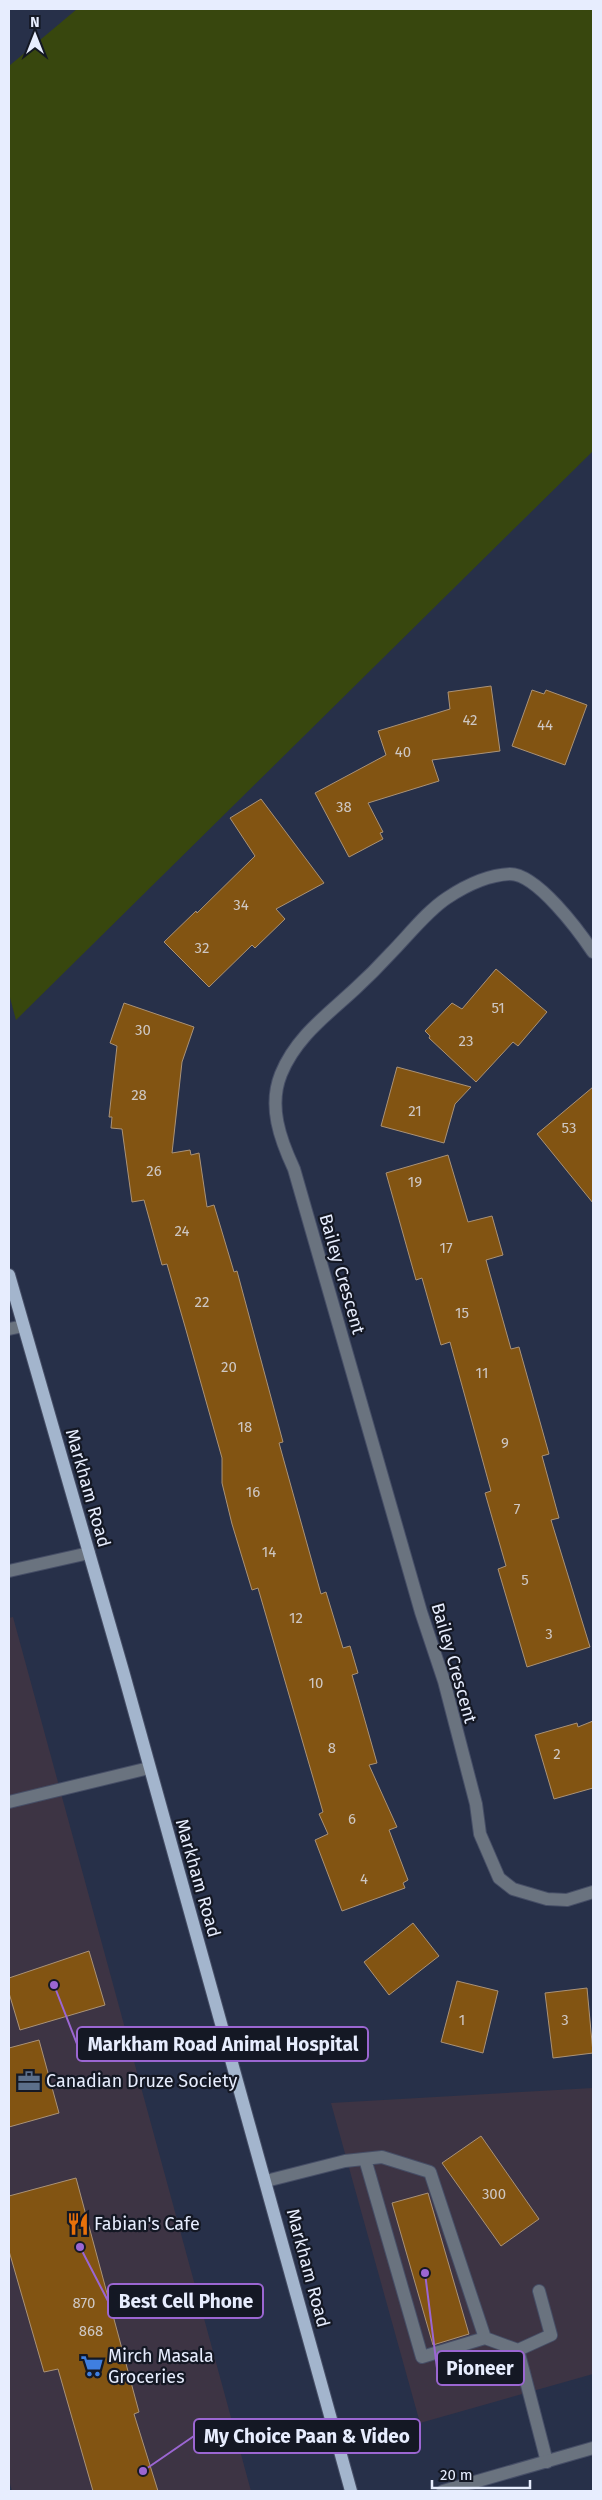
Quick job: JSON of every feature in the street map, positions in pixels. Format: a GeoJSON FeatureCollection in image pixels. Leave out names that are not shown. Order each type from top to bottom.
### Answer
{"type":"FeatureCollection","features":[{"type":"Feature","properties":{"kind":"main road","name":"Markham Road"},"geometry":{"type":"LineString","coordinates":[[9,1275],[89,1553],[352,2491]]}},
{"type":"Feature","properties":{"kind":"street","name":"Bailey Crescent"},"geometry":{"type":"LineString","coordinates":[[593,952],[569,919],[530,880],[511,874],[474,882],[444,900],[356,988],[321,1017],[296,1046],[284,1068],[275,1104],[280,1139],[294,1169],[421,1612],[444,1681],[476,1804],[480,1834],[499,1878],[513,1889],[547,1899],[567,1900],[593,1892]]}},
{"type":"Feature","properties":{"kind":"street"},"geometry":{"type":"LineString","coordinates":[[9,1329],[23,1326]]}},
{"type":"Feature","properties":{"kind":"street"},"geometry":{"type":"LineString","coordinates":[[9,1571],[89,1553]]}},
{"type":"Feature","properties":{"kind":"street"},"geometry":{"type":"LineString","coordinates":[[9,1802],[149,1768]]}},
{"type":"Feature","properties":{"kind":"street"},"geometry":{"type":"LineString","coordinates":[[266,2181],[345,2161],[382,2157],[430,2172],[438,2211],[462,2288],[485,2338]]}},
{"type":"Feature","properties":{"kind":"street"},"geometry":{"type":"LineString","coordinates":[[365,2159],[422,2357],[485,2338],[518,2350],[551,2336],[539,2291]]}},
{"type":"Feature","properties":{"kind":"street"},"geometry":{"type":"LineString","coordinates":[[385,2228],[398,2223]]}},
{"type":"Feature","properties":{"kind":"street"},"geometry":{"type":"LineString","coordinates":[[396,2264],[408,2260]]}},
{"type":"Feature","properties":{"kind":"street"},"geometry":{"type":"LineString","coordinates":[[408,2305],[421,2301]]}},
{"type":"Feature","properties":{"kind":"street"},"geometry":{"type":"LineString","coordinates":[[518,2350],[547,2462]]}},
{"type":"Feature","properties":{"kind":"street"},"geometry":{"type":"LineString","coordinates":[[443,2491],[593,2448]]}},
{"type":"Feature","properties":{"kind":"shaded area"},"geometry":{"type":"Polygon","coordinates":[[[13,1617],[251,2491],[12,2491],[9,2480],[9,1618],[13,1617]]]}},
{"type":"Feature","properties":{"kind":"shaded area"},"geometry":{"type":"Polygon","coordinates":[[[593,2088],[593,2374],[420,2423],[331,2103],[593,2088]]]}},
{"type":"Feature","properties":{"kind":"green space"},"geometry":{"type":"Polygon","coordinates":[[[77,9],[593,9],[593,451],[16,1020],[9,994],[9,66],[77,9]]]}},
{"type":"Feature","properties":{"kind":"building"},"geometry":{"type":"Polygon","coordinates":[[[491,686],[500,751],[432,760],[439,781],[368,803],[383,832],[380,833],[383,839],[349,857],[315,793],[386,755],[378,731],[450,709],[448,692],[491,686]]]}},
{"type":"Feature","properties":{"kind":"building"},"geometry":{"type":"Polygon","coordinates":[[[532,690],[544,694],[546,690],[587,705],[565,765],[512,746],[532,690]]]}},
{"type":"Feature","properties":{"kind":"building"},"geometry":{"type":"Polygon","coordinates":[[[261,799],[324,883],[276,909],[285,919],[255,948],[252,945],[209,987],[164,942],[196,911],[197,913],[255,856],[230,818],[261,799]]]}},
{"type":"Feature","properties":{"kind":"building"},"geometry":{"type":"Polygon","coordinates":[[[496,969],[547,1012],[518,1046],[513,1042],[476,1082],[429,1038],[430,1036],[425,1031],[452,1003],[462,1009],[496,969]]]}},
{"type":"Feature","properties":{"kind":"building"},"geometry":{"type":"Polygon","coordinates":[[[124,1003],[194,1027],[182,1062],[172,1153],[190,1150],[191,1155],[199,1153],[207,1207],[214,1205],[234,1272],[237,1271],[283,1442],[279,1443],[321,1594],[326,1592],[343,1648],[350,1646],[358,1673],[352,1675],[377,1763],[369,1765],[397,1827],[389,1830],[408,1880],[403,1883],[405,1888],[342,1911],[315,1840],[328,1834],[319,1814],[323,1812],[258,1588],[252,1590],[232,1524],[222,1483],[222,1458],[167,1264],[162,1265],[144,1200],[132,1202],[122,1129],[111,1128],[112,1117],[109,1117],[117,1046],[110,1043],[124,1003]]]}},
{"type":"Feature","properties":{"kind":"building"},"geometry":{"type":"Polygon","coordinates":[[[397,1067],[471,1087],[455,1104],[444,1143],[381,1126],[397,1067]]]}},
{"type":"Feature","properties":{"kind":"building"},"geometry":{"type":"Polygon","coordinates":[[[593,1087],[593,1203],[537,1134],[593,1087]]]}},
{"type":"Feature","properties":{"kind":"building"},"geometry":{"type":"Polygon","coordinates":[[[448,1155],[468,1222],[492,1216],[503,1255],[486,1260],[511,1349],[519,1347],[549,1454],[542,1456],[559,1518],[551,1520],[590,1647],[527,1667],[498,1569],[506,1566],[485,1493],[491,1491],[450,1342],[441,1345],[422,1278],[416,1280],[386,1173],[448,1155]]]}},
{"type":"Feature","properties":{"kind":"building"},"geometry":{"type":"Polygon","coordinates":[[[593,1721],[593,1788],[554,1799],[535,1735],[577,1723],[578,1727],[593,1721]]]}},
{"type":"Feature","properties":{"kind":"building"},"geometry":{"type":"Polygon","coordinates":[[[413,1923],[439,1956],[389,1995],[364,1962],[413,1923]]]}},
{"type":"Feature","properties":{"kind":"building"},"geometry":{"type":"Polygon","coordinates":[[[89,1951],[105,2005],[20,2030],[9,1993],[9,1978],[89,1951]]]}},
{"type":"Feature","properties":{"kind":"building"},"geometry":{"type":"Polygon","coordinates":[[[457,1981],[498,1991],[483,2053],[441,2042],[457,1981]]]}},
{"type":"Feature","properties":{"kind":"building"},"geometry":{"type":"Polygon","coordinates":[[[587,1988],[593,2053],[553,2058],[545,1993],[587,1988]]]}},
{"type":"Feature","properties":{"kind":"building","name":"Canadian Druze Society"},"geometry":{"type":"Polygon","coordinates":[[[39,2040],[59,2113],[9,2127],[9,2048],[39,2040]]]}},
{"type":"Feature","properties":{"kind":"building"},"geometry":{"type":"Polygon","coordinates":[[[481,2136],[539,2219],[501,2246],[442,2163],[481,2136]]]}},
{"type":"Feature","properties":{"kind":"building"},"geometry":{"type":"Polygon","coordinates":[[[76,2178],[139,2412],[134,2414],[158,2491],[93,2491],[58,2369],[44,2372],[9,2251],[9,2196],[76,2178]]]}},
{"type":"Feature","properties":{"kind":"building"},"geometry":{"type":"Polygon","coordinates":[[[428,2193],[469,2334],[433,2345],[392,2203],[428,2193]]]}},
{"type":"Feature","properties":{"kind":"place","name":"Markham Road Animal Hospital"},"geometry":{"type":"Point","coordinates":[54,1985]}},
{"type":"Feature","properties":{"kind":"place","name":"Canadian Druze Society"},"geometry":{"type":"Point","coordinates":[29,2081]}},
{"type":"Feature","properties":{"kind":"place","name":"Fabian's Cafe"},"geometry":{"type":"Point","coordinates":[78,2224]}},
{"type":"Feature","properties":{"kind":"place","name":"Best Cell Phone"},"geometry":{"type":"Point","coordinates":[80,2247]}},
{"type":"Feature","properties":{"kind":"place","name":"Pioneer"},"geometry":{"type":"Point","coordinates":[425,2273]}},
{"type":"Feature","properties":{"kind":"place","name":"Mirch Masala Groceries"},"geometry":{"type":"Point","coordinates":[92,2366]}},
{"type":"Feature","properties":{"kind":"place","name":"My Choice Paan & Video"},"geometry":{"type":"Point","coordinates":[143,2471]}}]}
